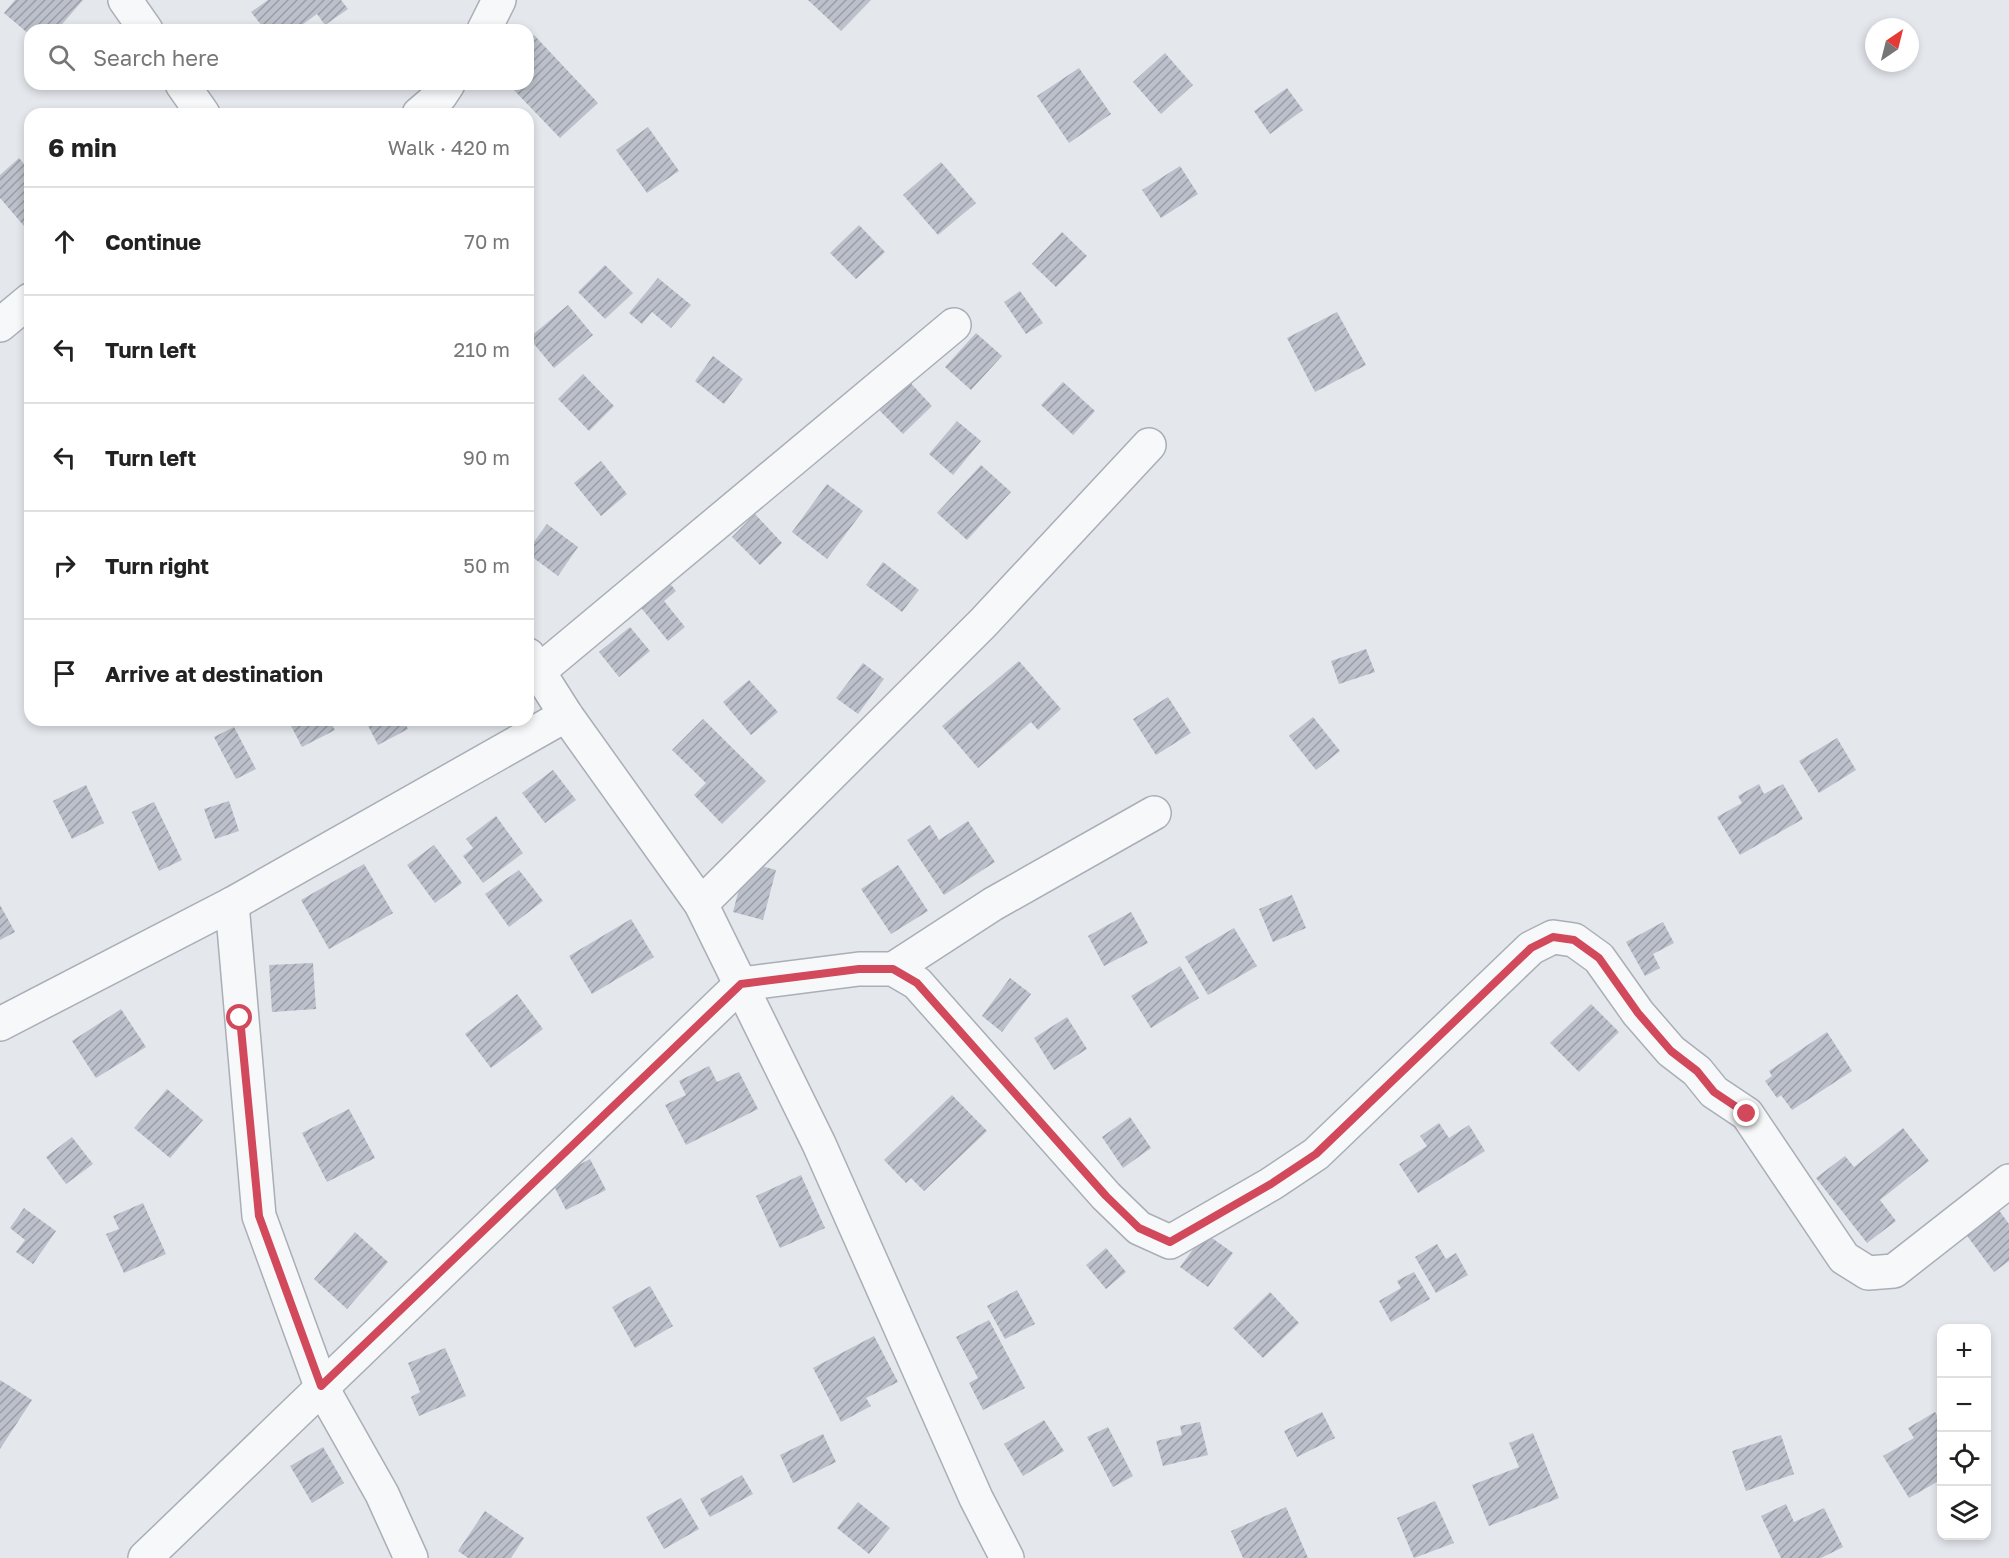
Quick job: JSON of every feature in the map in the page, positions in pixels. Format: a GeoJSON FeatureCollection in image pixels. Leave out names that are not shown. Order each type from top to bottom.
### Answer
{"type":"FeatureCollection","features":[{"type":"Feature","properties":{"kind":"street"},"geometry":{"type":"LineString","coordinates":[[125,0],[142,24]]}},
{"type":"Feature","properties":{"kind":"street"},"geometry":{"type":"LineString","coordinates":[[487,24],[499,0]]}},
{"type":"Feature","properties":{"kind":"street"},"geometry":{"type":"LineString","coordinates":[[186,90],[199,108]]}},
{"type":"Feature","properties":{"kind":"street"},"geometry":{"type":"LineString","coordinates":[[426,108],[444,90]]}},
{"type":"Feature","properties":{"kind":"street"},"geometry":{"type":"LineString","coordinates":[[0,325],[24,305]]}},
{"type":"Feature","properties":{"kind":"street"},"geometry":{"type":"LineString","coordinates":[[534,663],[954,325]]}},
{"type":"Feature","properties":{"kind":"street"},"geometry":{"type":"LineString","coordinates":[[700,903],[983,623],[1149,445]]}},
{"type":"Feature","properties":{"kind":"street"},"geometry":{"type":"LineString","coordinates":[[534,666],[700,903],[819,1144],[976,1498],[1008,1558]]}},
{"type":"Feature","properties":{"kind":"street"},"geometry":{"type":"LineString","coordinates":[[0,1024],[232,904],[566,714]]}},
{"type":"Feature","properties":{"kind":"street"},"geometry":{"type":"LineString","coordinates":[[893,969],[993,904],[1154,813]]}},
{"type":"Feature","properties":{"kind":"street"},"geometry":{"type":"LineString","coordinates":[[232,904],[259,1216],[321,1386],[382,1494],[411,1558]]}},
{"type":"Feature","properties":{"kind":"street"},"geometry":{"type":"LineString","coordinates":[[145,1558],[741,984],[859,969],[893,969],[917,983],[1055,1139],[1139,1228],[1170,1242],[1271,1184],[1316,1154],[1531,948],[1553,937],[1574,940],[1599,958],[1638,1013],[1671,1051],[1697,1071],[1714,1092],[1747,1114],[1845,1258],[1868,1273],[1894,1271],[2009,1181]]}},
{"type":"Feature","properties":{"kind":"building"},"geometry":{"type":"Polygon","coordinates":[[[15,0],[83,0],[62,24],[24,24],[24,30],[4,13],[15,0]]]}},
{"type":"Feature","properties":{"kind":"building"},"geometry":{"type":"Polygon","coordinates":[[[268,0],[341,0],[348,9],[326,24],[317,14],[303,24],[260,24],[251,12],[268,0]]]}},
{"type":"Feature","properties":{"kind":"building"},"geometry":{"type":"Polygon","coordinates":[[[808,0],[871,0],[841,31],[808,0]]]}},
{"type":"Feature","properties":{"kind":"building"},"geometry":{"type":"Polygon","coordinates":[[[534,35],[598,103],[560,138],[534,111],[534,108],[531,108],[514,90],[534,90],[534,35]]]}},
{"type":"Feature","properties":{"kind":"building"},"geometry":{"type":"Polygon","coordinates":[[[1165,53],[1193,85],[1161,114],[1133,82],[1165,53]]]}},
{"type":"Feature","properties":{"kind":"building"},"geometry":{"type":"Polygon","coordinates":[[[1079,68],[1111,114],[1069,143],[1037,96],[1079,68]]]}},
{"type":"Feature","properties":{"kind":"building"},"geometry":{"type":"Polygon","coordinates":[[[1287,88],[1303,110],[1270,134],[1254,111],[1287,88]]]}},
{"type":"Feature","properties":{"kind":"building"},"geometry":{"type":"Polygon","coordinates":[[[648,127],[679,171],[647,193],[616,150],[648,127]]]}},
{"type":"Feature","properties":{"kind":"building"},"geometry":{"type":"Polygon","coordinates":[[[19,158],[24,164],[24,226],[0,198],[0,175],[19,158]]]}},
{"type":"Feature","properties":{"kind":"building"},"geometry":{"type":"Polygon","coordinates":[[[941,162],[976,203],[938,235],[903,195],[941,162]]]}},
{"type":"Feature","properties":{"kind":"building"},"geometry":{"type":"Polygon","coordinates":[[[1180,166],[1198,194],[1161,218],[1142,190],[1180,166]]]}},
{"type":"Feature","properties":{"kind":"building"},"geometry":{"type":"Polygon","coordinates":[[[859,225],[885,252],[856,279],[830,253],[859,225]]]}},
{"type":"Feature","properties":{"kind":"building"},"geometry":{"type":"Polygon","coordinates":[[[1062,232],[1087,256],[1056,287],[1032,264],[1062,232]]]}},
{"type":"Feature","properties":{"kind":"building"},"geometry":{"type":"Polygon","coordinates":[[[605,265],[633,293],[605,319],[578,292],[605,265]]]}},
{"type":"Feature","properties":{"kind":"building"},"geometry":{"type":"Polygon","coordinates":[[[658,278],[691,305],[671,328],[652,312],[642,324],[629,313],[658,278]]]}},
{"type":"Feature","properties":{"kind":"building"},"geometry":{"type":"Polygon","coordinates":[[[1020,291],[1043,323],[1026,334],[1004,302],[1020,291]]]}},
{"type":"Feature","properties":{"kind":"building"},"geometry":{"type":"Polygon","coordinates":[[[568,305],[593,335],[554,368],[534,344],[534,334],[568,305]]]}},
{"type":"Feature","properties":{"kind":"building"},"geometry":{"type":"Polygon","coordinates":[[[1337,312],[1366,365],[1315,392],[1287,338],[1337,312]]]}},
{"type":"Feature","properties":{"kind":"building"},"geometry":{"type":"Polygon","coordinates":[[[976,333],[1002,356],[971,390],[945,367],[976,333]]]}},
{"type":"Feature","properties":{"kind":"building"},"geometry":{"type":"Polygon","coordinates":[[[713,356],[743,379],[724,404],[695,381],[713,356]]]}},
{"type":"Feature","properties":{"kind":"building"},"geometry":{"type":"Polygon","coordinates":[[[583,374],[614,406],[589,431],[558,399],[583,374]]]}},
{"type":"Feature","properties":{"kind":"building"},"geometry":{"type":"Polygon","coordinates":[[[903,375],[932,406],[903,434],[873,404],[903,375]]]}},
{"type":"Feature","properties":{"kind":"building"},"geometry":{"type":"Polygon","coordinates":[[[1063,382],[1095,411],[1073,435],[1041,405],[1063,382]]]}},
{"type":"Feature","properties":{"kind":"building"},"geometry":{"type":"Polygon","coordinates":[[[957,421],[981,441],[953,475],[929,454],[957,421]]]}},
{"type":"Feature","properties":{"kind":"building"},"geometry":{"type":"Polygon","coordinates":[[[601,461],[627,494],[601,516],[574,483],[601,461]]]}},
{"type":"Feature","properties":{"kind":"building"},"geometry":{"type":"Polygon","coordinates":[[[981,465],[1011,492],[967,540],[937,513],[981,465]]]}},
{"type":"Feature","properties":{"kind":"building"},"geometry":{"type":"Polygon","coordinates":[[[827,484],[863,511],[827,559],[792,532],[827,484]]]}},
{"type":"Feature","properties":{"kind":"building"},"geometry":{"type":"Polygon","coordinates":[[[755,514],[782,543],[760,565],[732,537],[755,514]]]}},
{"type":"Feature","properties":{"kind":"building"},"geometry":{"type":"Polygon","coordinates":[[[547,524],[578,547],[558,576],[534,558],[534,542],[547,524]]]}},
{"type":"Feature","properties":{"kind":"building"},"geometry":{"type":"Polygon","coordinates":[[[883,562],[919,590],[902,612],[866,585],[883,562]]]}},
{"type":"Feature","properties":{"kind":"building"},"geometry":{"type":"Polygon","coordinates":[[[663,575],[676,591],[664,601],[685,627],[668,641],[634,599],[663,575]]]}},
{"type":"Feature","properties":{"kind":"building"},"geometry":{"type":"Polygon","coordinates":[[[630,627],[650,651],[619,677],[599,652],[630,627]]]}},
{"type":"Feature","properties":{"kind":"building"},"geometry":{"type":"Polygon","coordinates":[[[1366,649],[1375,672],[1339,684],[1331,661],[1366,649]]]}},
{"type":"Feature","properties":{"kind":"building"},"geometry":{"type":"Polygon","coordinates":[[[1019,661],[1061,709],[1038,730],[1031,722],[978,768],[942,726],[1019,661]]]}},
{"type":"Feature","properties":{"kind":"building"},"geometry":{"type":"Polygon","coordinates":[[[863,663],[884,679],[858,714],[836,698],[863,663]]]}},
{"type":"Feature","properties":{"kind":"building"},"geometry":{"type":"Polygon","coordinates":[[[749,680],[778,712],[751,735],[723,702],[749,680]]]}},
{"type":"Feature","properties":{"kind":"building"},"geometry":{"type":"Polygon","coordinates":[[[1168,697],[1191,733],[1156,755],[1133,719],[1168,697]]]}},
{"type":"Feature","properties":{"kind":"building"},"geometry":{"type":"Polygon","coordinates":[[[1313,717],[1340,751],[1316,770],[1289,736],[1313,717]]]}},
{"type":"Feature","properties":{"kind":"building"},"geometry":{"type":"Polygon","coordinates":[[[703,719],[766,781],[722,824],[694,795],[706,783],[672,750],[703,719]]]}},
{"type":"Feature","properties":{"kind":"building"},"geometry":{"type":"Polygon","coordinates":[[[291,726],[333,726],[335,730],[302,747],[291,726]]]}},
{"type":"Feature","properties":{"kind":"building"},"geometry":{"type":"Polygon","coordinates":[[[368,726],[406,726],[408,729],[378,745],[368,726]]]}},
{"type":"Feature","properties":{"kind":"building"},"geometry":{"type":"Polygon","coordinates":[[[234,727],[256,769],[236,779],[214,737],[234,727]]]}},
{"type":"Feature","properties":{"kind":"building"},"geometry":{"type":"Polygon","coordinates":[[[1837,738],[1856,770],[1819,793],[1799,761],[1837,738]]]}},
{"type":"Feature","properties":{"kind":"building"},"geometry":{"type":"Polygon","coordinates":[[[553,770],[576,800],[545,823],[522,793],[553,770]]]}},
{"type":"Feature","properties":{"kind":"building"},"geometry":{"type":"Polygon","coordinates":[[[1759,784],[1764,794],[1783,784],[1803,819],[1740,855],[1717,817],[1742,803],[1738,796],[1759,784]]]}},
{"type":"Feature","properties":{"kind":"building"},"geometry":{"type":"Polygon","coordinates":[[[86,785],[104,823],[72,839],[53,801],[86,785]]]}},
{"type":"Feature","properties":{"kind":"building"},"geometry":{"type":"Polygon","coordinates":[[[229,801],[239,831],[215,839],[204,809],[229,801]]]}},
{"type":"Feature","properties":{"kind":"building"},"geometry":{"type":"Polygon","coordinates":[[[154,802],[182,860],[159,871],[132,812],[154,802]]]}},
{"type":"Feature","properties":{"kind":"building"},"geometry":{"type":"Polygon","coordinates":[[[496,816],[523,853],[483,883],[463,856],[473,848],[466,839],[496,816]]]}},
{"type":"Feature","properties":{"kind":"building"},"geometry":{"type":"Polygon","coordinates":[[[968,821],[995,862],[944,895],[907,840],[930,825],[939,840],[968,821]]]}},
{"type":"Feature","properties":{"kind":"building"},"geometry":{"type":"Polygon","coordinates":[[[434,845],[462,883],[435,903],[407,865],[434,845]]]}},
{"type":"Feature","properties":{"kind":"building"},"geometry":{"type":"Polygon","coordinates":[[[746,862],[776,870],[763,920],[733,912],[746,862]]]}},
{"type":"Feature","properties":{"kind":"building"},"geometry":{"type":"Polygon","coordinates":[[[364,864],[393,913],[329,949],[301,900],[364,864]]]}},
{"type":"Feature","properties":{"kind":"building"},"geometry":{"type":"Polygon","coordinates":[[[898,865],[928,911],[891,934],[861,889],[898,865]]]}},
{"type":"Feature","properties":{"kind":"building"},"geometry":{"type":"Polygon","coordinates":[[[519,870],[543,901],[509,927],[485,894],[519,870]]]}},
{"type":"Feature","properties":{"kind":"building"},"geometry":{"type":"Polygon","coordinates":[[[1292,895],[1306,928],[1273,942],[1259,909],[1292,895]]]}},
{"type":"Feature","properties":{"kind":"building"},"geometry":{"type":"Polygon","coordinates":[[[0,905],[15,932],[0,940],[0,905]]]}},
{"type":"Feature","properties":{"kind":"building"},"geometry":{"type":"Polygon","coordinates":[[[1131,912],[1148,943],[1104,966],[1088,936],[1131,912]]]}},
{"type":"Feature","properties":{"kind":"building"},"geometry":{"type":"Polygon","coordinates":[[[631,919],[654,957],[592,994],[569,956],[631,919]]]}},
{"type":"Feature","properties":{"kind":"building"},"geometry":{"type":"Polygon","coordinates":[[[1663,922],[1674,943],[1653,954],[1660,968],[1645,976],[1626,942],[1663,922]]]}},
{"type":"Feature","properties":{"kind":"building"},"geometry":{"type":"Polygon","coordinates":[[[1234,928],[1257,966],[1208,995],[1185,957],[1234,928]]]}},
{"type":"Feature","properties":{"kind":"building"},"geometry":{"type":"Polygon","coordinates":[[[313,963],[316,1009],[272,1012],[269,965],[313,963]]]}},
{"type":"Feature","properties":{"kind":"building"},"geometry":{"type":"Polygon","coordinates":[[[1180,966],[1199,998],[1151,1028],[1131,996],[1180,966]]]}},
{"type":"Feature","properties":{"kind":"building"},"geometry":{"type":"Polygon","coordinates":[[[1010,978],[1031,994],[1002,1032],[982,1016],[1010,978]]]}},
{"type":"Feature","properties":{"kind":"building"},"geometry":{"type":"Polygon","coordinates":[[[517,994],[543,1029],[491,1068],[465,1034],[517,994]]]}},
{"type":"Feature","properties":{"kind":"building"},"geometry":{"type":"Polygon","coordinates":[[[1591,1004],[1619,1032],[1579,1072],[1550,1043],[1591,1004]]]}},
{"type":"Feature","properties":{"kind":"building"},"geometry":{"type":"Polygon","coordinates":[[[121,1009],[146,1047],[96,1078],[72,1041],[121,1009]]]}},
{"type":"Feature","properties":{"kind":"building"},"geometry":{"type":"Polygon","coordinates":[[[1067,1017],[1087,1049],[1054,1070],[1034,1038],[1067,1017]]]}},
{"type":"Feature","properties":{"kind":"building"},"geometry":{"type":"Polygon","coordinates":[[[1827,1032],[1852,1071],[1792,1110],[1781,1095],[1777,1098],[1765,1081],[1772,1076],[1769,1071],[1827,1032]]]}},
{"type":"Feature","properties":{"kind":"building"},"geometry":{"type":"Polygon","coordinates":[[[709,1066],[717,1082],[739,1072],[758,1109],[686,1145],[665,1105],[686,1095],[679,1081],[709,1066]]]}},
{"type":"Feature","properties":{"kind":"building"},"geometry":{"type":"Polygon","coordinates":[[[167,1089],[203,1120],[170,1158],[134,1128],[167,1089]]]}},
{"type":"Feature","properties":{"kind":"building"},"geometry":{"type":"Polygon","coordinates":[[[952,1095],[987,1131],[924,1191],[911,1178],[906,1183],[884,1160],[952,1095]]]}},
{"type":"Feature","properties":{"kind":"building"},"geometry":{"type":"Polygon","coordinates":[[[349,1109],[375,1158],[327,1182],[302,1133],[349,1109]]]}},
{"type":"Feature","properties":{"kind":"building"},"geometry":{"type":"Polygon","coordinates":[[[1130,1117],[1151,1148],[1123,1168],[1102,1137],[1130,1117]]]}},
{"type":"Feature","properties":{"kind":"building"},"geometry":{"type":"Polygon","coordinates":[[[1439,1123],[1449,1138],[1469,1125],[1485,1151],[1418,1193],[1399,1164],[1427,1146],[1420,1136],[1439,1123]]]}},
{"type":"Feature","properties":{"kind":"building"},"geometry":{"type":"Polygon","coordinates":[[[1903,1128],[1929,1161],[1880,1200],[1896,1221],[1867,1243],[1816,1178],[1845,1156],[1854,1167],[1903,1128]]]}},
{"type":"Feature","properties":{"kind":"building"},"geometry":{"type":"Polygon","coordinates":[[[72,1137],[93,1164],[66,1184],[46,1157],[72,1137]]]}},
{"type":"Feature","properties":{"kind":"building"},"geometry":{"type":"Polygon","coordinates":[[[590,1159],[606,1190],[566,1210],[551,1180],[590,1159]]]}},
{"type":"Feature","properties":{"kind":"building"},"geometry":{"type":"Polygon","coordinates":[[[801,1175],[825,1228],[780,1248],[756,1196],[801,1175]]]}},
{"type":"Feature","properties":{"kind":"building"},"geometry":{"type":"Polygon","coordinates":[[[143,1203],[166,1254],[124,1273],[106,1234],[119,1229],[113,1216],[143,1203]]]}},
{"type":"Feature","properties":{"kind":"building"},"geometry":{"type":"Polygon","coordinates":[[[1995,1205],[2009,1224],[2009,1261],[1994,1272],[1962,1229],[1995,1205]]]}},
{"type":"Feature","properties":{"kind":"building"},"geometry":{"type":"Polygon","coordinates":[[[24,1208],[56,1231],[33,1264],[16,1252],[25,1240],[10,1228],[24,1208]]]}},
{"type":"Feature","properties":{"kind":"building"},"geometry":{"type":"Polygon","coordinates":[[[355,1232],[388,1262],[347,1309],[314,1279],[355,1232]]]}},
{"type":"Feature","properties":{"kind":"building"},"geometry":{"type":"Polygon","coordinates":[[[1205,1233],[1233,1253],[1208,1287],[1180,1267],[1205,1233]]]}},
{"type":"Feature","properties":{"kind":"building"},"geometry":{"type":"Polygon","coordinates":[[[1437,1244],[1446,1259],[1456,1253],[1468,1275],[1436,1293],[1415,1257],[1437,1244]]]}},
{"type":"Feature","properties":{"kind":"building"},"geometry":{"type":"Polygon","coordinates":[[[1106,1248],[1126,1272],[1106,1289],[1086,1265],[1106,1248]]]}},
{"type":"Feature","properties":{"kind":"building"},"geometry":{"type":"Polygon","coordinates":[[[1414,1272],[1430,1299],[1391,1322],[1379,1301],[1401,1288],[1397,1281],[1414,1272]]]}},
{"type":"Feature","properties":{"kind":"building"},"geometry":{"type":"Polygon","coordinates":[[[650,1286],[673,1326],[635,1348],[612,1307],[650,1286]]]}},
{"type":"Feature","properties":{"kind":"building"},"geometry":{"type":"Polygon","coordinates":[[[1017,1290],[1035,1324],[1005,1339],[987,1306],[1017,1290]]]}},
{"type":"Feature","properties":{"kind":"building"},"geometry":{"type":"Polygon","coordinates":[[[1270,1292],[1299,1323],[1263,1358],[1233,1328],[1270,1292]]]}},
{"type":"Feature","properties":{"kind":"building"},"geometry":{"type":"Polygon","coordinates":[[[989,1320],[1025,1388],[983,1410],[969,1383],[978,1378],[956,1337],[989,1320]]]}},
{"type":"Feature","properties":{"kind":"building"},"geometry":{"type":"Polygon","coordinates":[[[874,1336],[898,1382],[866,1398],[871,1406],[841,1422],[813,1368],[874,1336]]]}},
{"type":"Feature","properties":{"kind":"building"},"geometry":{"type":"Polygon","coordinates":[[[445,1348],[466,1396],[419,1416],[411,1397],[420,1392],[408,1363],[445,1348]]]}},
{"type":"Feature","properties":{"kind":"building"},"geometry":{"type":"Polygon","coordinates":[[[0,1380],[32,1400],[0,1449],[0,1380]]]}},
{"type":"Feature","properties":{"kind":"building"},"geometry":{"type":"Polygon","coordinates":[[[1322,1412],[1335,1438],[1297,1457],[1284,1431],[1322,1412]]]}},
{"type":"Feature","properties":{"kind":"building"},"geometry":{"type":"Polygon","coordinates":[[[1935,1412],[1937,1415],[1937,1482],[1909,1498],[1883,1456],[1914,1438],[1908,1428],[1935,1412]]]}},
{"type":"Feature","properties":{"kind":"building"},"geometry":{"type":"Polygon","coordinates":[[[1044,1420],[1064,1451],[1023,1476],[1004,1444],[1044,1420]]]}},
{"type":"Feature","properties":{"kind":"building"},"geometry":{"type":"Polygon","coordinates":[[[1200,1422],[1208,1455],[1163,1466],[1156,1441],[1182,1435],[1180,1426],[1200,1422]]]}},
{"type":"Feature","properties":{"kind":"building"},"geometry":{"type":"Polygon","coordinates":[[[1108,1427],[1133,1476],[1113,1487],[1087,1437],[1108,1427]]]}},
{"type":"Feature","properties":{"kind":"building"},"geometry":{"type":"Polygon","coordinates":[[[1533,1433],[1559,1498],[1489,1526],[1472,1485],[1519,1467],[1509,1443],[1533,1433]]]}},
{"type":"Feature","properties":{"kind":"building"},"geometry":{"type":"Polygon","coordinates":[[[823,1434],[836,1462],[793,1483],[780,1455],[823,1434]]]}},
{"type":"Feature","properties":{"kind":"building"},"geometry":{"type":"Polygon","coordinates":[[[1781,1435],[1794,1474],[1746,1491],[1732,1451],[1781,1435]]]}},
{"type":"Feature","properties":{"kind":"building"},"geometry":{"type":"Polygon","coordinates":[[[323,1447],[344,1483],[312,1503],[290,1466],[323,1447]]]}},
{"type":"Feature","properties":{"kind":"building"},"geometry":{"type":"Polygon","coordinates":[[[742,1475],[753,1494],[710,1517],[700,1499],[742,1475]]]}},
{"type":"Feature","properties":{"kind":"building"},"geometry":{"type":"Polygon","coordinates":[[[681,1498],[699,1529],[664,1549],[646,1517],[681,1498]]]}},
{"type":"Feature","properties":{"kind":"building"},"geometry":{"type":"Polygon","coordinates":[[[1435,1501],[1454,1543],[1414,1558],[1397,1518],[1435,1501]]]}},
{"type":"Feature","properties":{"kind":"building"},"geometry":{"type":"Polygon","coordinates":[[[858,1502],[890,1528],[869,1554],[837,1528],[858,1502]]]}},
{"type":"Feature","properties":{"kind":"building"},"geometry":{"type":"Polygon","coordinates":[[[1786,1504],[1794,1522],[1824,1508],[1843,1547],[1821,1558],[1781,1558],[1761,1516],[1786,1504]]]}},
{"type":"Feature","properties":{"kind":"building"},"geometry":{"type":"Polygon","coordinates":[[[1286,1507],[1308,1558],[1243,1558],[1231,1531],[1286,1507]]]}},
{"type":"Feature","properties":{"kind":"building"},"geometry":{"type":"Polygon","coordinates":[[[485,1511],[524,1538],[511,1558],[468,1558],[458,1551],[485,1511]]]}},
{"type":"Feature","properties":{"kind":"route"},"geometry":{"type":"LineString","coordinates":[[240,1018],[259,1216],[321,1386],[741,984],[859,969],[893,969],[917,983],[1106,1196],[1139,1228],[1170,1242],[1271,1184],[1316,1154],[1531,948],[1553,937],[1574,940],[1599,958],[1638,1013],[1671,1051],[1697,1071],[1714,1092],[1747,1114]]}}]}
